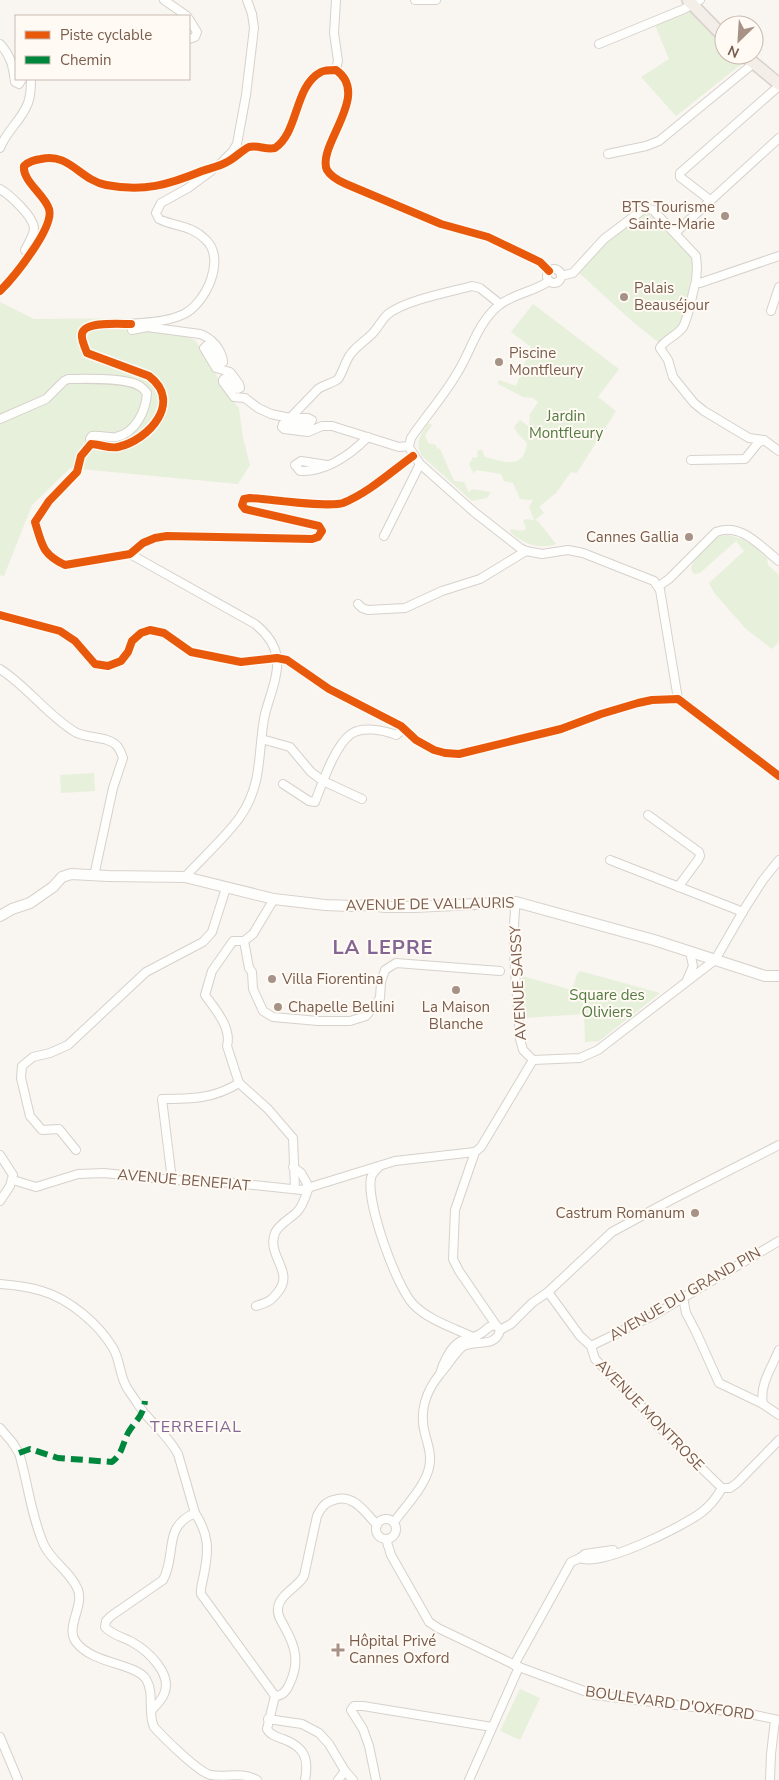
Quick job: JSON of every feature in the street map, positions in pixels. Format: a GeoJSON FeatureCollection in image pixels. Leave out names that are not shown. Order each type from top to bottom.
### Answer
{"type":"FeatureCollection","features":[{"type":"Feature","properties":{"kind":"main road"},"geometry":{"type":"LineString","coordinates":[[693,1],[714,26]]}},
{"type":"Feature","properties":{"kind":"main road"},"geometry":{"type":"LineString","coordinates":[[756,65],[779,85]]}},
{"type":"Feature","properties":{"kind":"main road","name":"AVENUE DE VALLAURIS"},"geometry":{"type":"LineString","coordinates":[[0,916],[33,901],[66,875],[185,877],[274,899],[325,905],[370,905],[397,908],[516,902],[654,940],[765,976],[779,976]]}},
{"type":"Feature","properties":{"kind":"street"},"geometry":{"type":"LineString","coordinates":[[164,0],[184,15]]}},
{"type":"Feature","properties":{"kind":"street"},"geometry":{"type":"LineString","coordinates":[[91,444],[116,448],[130,443],[151,426],[163,410],[164,402],[162,391],[154,380],[87,353],[82,336],[83,330],[87,326],[162,320],[182,314],[194,307],[208,286],[215,261],[211,245],[198,233],[189,228],[159,219],[156,213],[161,203],[188,188],[217,167],[233,151],[237,144],[254,28],[248,0]]}},
{"type":"Feature","properties":{"kind":"street"},"geometry":{"type":"LineString","coordinates":[[336,0],[334,33],[338,61],[336,70]]}},
{"type":"Feature","properties":{"kind":"street"},"geometry":{"type":"LineString","coordinates":[[415,0],[436,0]]}},
{"type":"Feature","properties":{"kind":"street"},"geometry":{"type":"LineString","coordinates":[[599,44],[684,9],[693,1]]}},
{"type":"Feature","properties":{"kind":"street"},"geometry":{"type":"LineString","coordinates":[[190,21],[197,32],[195,37],[190,39]]}},
{"type":"Feature","properties":{"kind":"street"},"geometry":{"type":"LineString","coordinates":[[0,44],[12,60],[15,82],[19,84],[21,80]]}},
{"type":"Feature","properties":{"kind":"street"},"geometry":{"type":"LineString","coordinates":[[608,154],[646,146],[659,141],[752,65]]}},
{"type":"Feature","properties":{"kind":"street"},"geometry":{"type":"LineString","coordinates":[[0,291],[29,255],[46,230],[50,218],[46,202],[24,173],[24,166],[29,162],[44,158],[57,158],[100,184],[138,189],[166,185],[229,162],[249,147],[271,149],[278,146],[287,135],[308,85],[320,72],[336,70],[344,77],[348,84],[345,111],[329,149],[326,163],[327,170],[333,177],[441,224],[488,237],[540,262],[549,271]]}},
{"type":"Feature","properties":{"kind":"street"},"geometry":{"type":"LineString","coordinates":[[0,148],[4,138],[28,104],[31,80]]}},
{"type":"Feature","properties":{"kind":"street"},"geometry":{"type":"LineString","coordinates":[[710,200],[680,177],[680,173],[779,85]]}},
{"type":"Feature","properties":{"kind":"street"},"geometry":{"type":"LineString","coordinates":[[674,233],[779,138]]}},
{"type":"Feature","properties":{"kind":"street"},"geometry":{"type":"LineString","coordinates":[[0,189],[32,221],[34,230],[25,250],[29,255]]}},
{"type":"Feature","properties":{"kind":"street"},"geometry":{"type":"LineString","coordinates":[[678,699],[659,586],[651,579],[583,553],[568,550],[542,554],[526,551],[474,512],[420,464],[413,456],[409,446],[411,438],[458,374],[482,324],[500,304],[550,281],[553,283],[557,282],[561,276],[573,273],[604,240],[645,208],[653,210],[696,256],[698,267],[696,281],[682,328],[660,348],[668,360],[674,377],[694,403],[704,411],[749,438],[764,440],[779,451]]}},
{"type":"Feature","properties":{"kind":"street"},"geometry":{"type":"LineString","coordinates":[[696,281],[704,283],[779,256]]}},
{"type":"Feature","properties":{"kind":"street"},"geometry":{"type":"LineString","coordinates":[[549,271],[556,269],[560,272],[561,276]]}},
{"type":"Feature","properties":{"kind":"street"},"geometry":{"type":"LineString","coordinates":[[549,271],[547,277],[550,281]]}},
{"type":"Feature","properties":{"kind":"street"},"geometry":{"type":"LineString","coordinates":[[290,418],[323,385],[336,381],[354,350],[372,334],[386,315],[391,312],[410,304],[472,286],[480,288],[500,304]]}},
{"type":"Feature","properties":{"kind":"street"},"geometry":{"type":"LineString","coordinates":[[771,311],[779,287]]}},
{"type":"Feature","properties":{"kind":"street"},"geometry":{"type":"LineString","coordinates":[[130,324],[132,330],[147,328],[200,334],[208,337],[222,356],[223,362],[219,363],[206,346],[204,348],[206,354],[216,368],[230,372],[239,384],[240,388],[238,389],[234,387],[228,378],[223,380],[232,395],[237,398],[245,398],[265,412],[290,418],[308,418],[312,422],[307,425],[282,424],[284,429],[308,432],[322,426],[332,426],[399,447],[409,446]]}},
{"type":"Feature","properties":{"kind":"street"},"geometry":{"type":"LineString","coordinates":[[0,419],[46,399],[68,379],[96,379],[130,383],[141,386],[147,393],[142,415],[135,425],[124,434],[115,437],[92,436],[90,439],[91,444],[80,456],[78,472],[49,501],[35,522],[41,543],[48,556],[65,564],[130,554],[143,543],[167,536],[312,539],[318,537],[322,531],[319,526],[245,510],[242,506],[244,499],[323,504],[341,503],[366,490],[413,456]]}},
{"type":"Feature","properties":{"kind":"street"},"geometry":{"type":"LineString","coordinates":[[326,465],[347,456],[368,437]]}},
{"type":"Feature","properties":{"kind":"street"},"geometry":{"type":"LineString","coordinates":[[691,460],[730,461],[745,459],[758,443],[764,440]]}},
{"type":"Feature","properties":{"kind":"street"},"geometry":{"type":"LineString","coordinates":[[384,536],[420,464]]}},
{"type":"Feature","properties":{"kind":"street"},"geometry":{"type":"LineString","coordinates":[[659,586],[710,537],[721,530],[727,529],[743,534],[779,561]]}},
{"type":"Feature","properties":{"kind":"street"},"geometry":{"type":"LineString","coordinates":[[358,604],[368,610],[405,608],[442,591],[480,579],[526,551]]}},
{"type":"Feature","properties":{"kind":"street"},"geometry":{"type":"LineString","coordinates":[[130,554],[255,624],[267,634],[277,658],[274,685],[265,715],[259,772],[250,798],[239,818],[185,877]]}},
{"type":"Feature","properties":{"kind":"street"},"geometry":{"type":"LineString","coordinates":[[0,615],[60,631],[75,640],[95,664],[108,666],[121,661],[128,652],[132,641],[141,633],[150,630],[164,633],[191,652],[241,662],[277,658],[287,660],[329,689],[404,729],[416,740],[434,750],[445,753],[459,754],[561,729],[638,703],[652,700],[678,699],[779,776]]}},
{"type":"Feature","properties":{"kind":"street"},"geometry":{"type":"LineString","coordinates":[[0,669],[33,696],[61,723],[81,735],[100,737],[118,746],[123,758],[113,788],[94,876]]}},
{"type":"Feature","properties":{"kind":"street"},"geometry":{"type":"LineString","coordinates":[[283,784],[309,801],[315,802],[336,752],[350,734],[360,730],[388,732],[396,735],[404,729]]}},
{"type":"Feature","properties":{"kind":"street"},"geometry":{"type":"LineString","coordinates":[[265,740],[290,747],[311,772],[323,781],[362,799]]}},
{"type":"Feature","properties":{"kind":"street"},"geometry":{"type":"LineString","coordinates":[[760,763],[779,770]]}},
{"type":"Feature","properties":{"kind":"street"},"geometry":{"type":"LineString","coordinates":[[648,815],[699,852],[698,860],[678,887]]}},
{"type":"Feature","properties":{"kind":"street"},"geometry":{"type":"LineString","coordinates":[[610,860],[743,912]]}},
{"type":"Feature","properties":{"kind":"street"},"geometry":{"type":"LineString","coordinates":[[394,1522],[421,1484],[429,1469],[430,1456],[422,1423],[422,1408],[428,1394],[440,1374],[460,1348],[471,1343],[487,1342],[497,1338],[498,1327],[459,1271],[453,1258],[456,1210],[475,1152],[482,1147],[533,1060],[588,1056],[715,960],[763,880],[779,860]]}},
{"type":"Feature","properties":{"kind":"street"},"geometry":{"type":"LineString","coordinates":[[76,1150],[59,1129],[42,1130],[30,1116],[21,1078],[22,1066],[33,1057],[50,1053],[68,1045],[146,972],[203,942],[212,932],[226,888]]}},
{"type":"Feature","properties":{"kind":"street"},"geometry":{"type":"LineString","coordinates":[[274,899],[252,934],[244,941],[233,941],[212,971],[205,995],[222,1021],[228,1042],[227,1046],[239,1084],[268,1109],[293,1138],[293,1167],[298,1189]]}},
{"type":"Feature","properties":{"kind":"street","name":"AVENUE SAISSY"},"geometry":{"type":"LineString","coordinates":[[516,902],[514,920],[520,1045],[526,1055],[533,1060]]}},
{"type":"Feature","properties":{"kind":"street"},"geometry":{"type":"LineString","coordinates":[[244,941],[249,968],[252,972],[253,989],[263,1011],[273,1017],[318,1021],[350,1021],[366,1016],[380,998],[381,982],[385,970],[396,963],[516,971]]}},
{"type":"Feature","properties":{"kind":"street"},"geometry":{"type":"LineString","coordinates":[[686,982],[694,966],[690,952]]}},
{"type":"Feature","properties":{"kind":"street"},"geometry":{"type":"LineString","coordinates":[[172,1180],[162,1099],[196,1099],[230,1090],[239,1084]]}},
{"type":"Feature","properties":{"kind":"street"},"geometry":{"type":"LineString","coordinates":[[440,1374],[445,1360],[459,1342],[482,1333],[489,1326],[498,1327],[511,1324],[612,1232],[779,1145]]}},
{"type":"Feature","properties":{"kind":"street","name":"AVENUE BENEFIAT"},"geometry":{"type":"LineString","coordinates":[[13,1180],[36,1187],[78,1174],[104,1173],[298,1189],[381,1165],[410,1159],[475,1152]]}},
{"type":"Feature","properties":{"kind":"street"},"geometry":{"type":"LineString","coordinates":[[0,1155],[12,1171],[13,1180],[0,1202]]}},
{"type":"Feature","properties":{"kind":"street"},"geometry":{"type":"LineString","coordinates":[[381,1165],[373,1174],[371,1186],[384,1244],[406,1293],[418,1308],[458,1330],[487,1342]]}},
{"type":"Feature","properties":{"kind":"street"},"geometry":{"type":"LineString","coordinates":[[256,1306],[270,1302],[284,1284],[284,1276],[274,1252],[273,1240],[275,1231],[299,1210],[309,1187],[301,1173],[293,1167]]}},
{"type":"Feature","properties":{"kind":"street"},"geometry":{"type":"LineString","coordinates":[[355,1173],[363,1176],[371,1186]]}},
{"type":"Feature","properties":{"kind":"street","name":"AVENUE DU GRAND PIN"},"geometry":{"type":"LineString","coordinates":[[591,1346],[632,1327],[779,1241]]}},
{"type":"Feature","properties":{"kind":"street"},"geometry":{"type":"LineString","coordinates":[[0,1284],[44,1291],[88,1318],[114,1349],[120,1376],[127,1388],[142,1410],[175,1447],[178,1454],[195,1513],[204,1528],[207,1541],[207,1555],[201,1594],[275,1696]]}},
{"type":"Feature","properties":{"kind":"street","name":"AVENUE MONTROSE"},"geometry":{"type":"LineString","coordinates":[[548,1292],[580,1336],[591,1346],[595,1359],[658,1426],[722,1488]]}},
{"type":"Feature","properties":{"kind":"street"},"geometry":{"type":"LineString","coordinates":[[684,1297],[686,1313],[719,1383],[763,1404],[779,1415]]}},
{"type":"Feature","properties":{"kind":"street"},"geometry":{"type":"LineString","coordinates":[[458,1330],[459,1342]]}},
{"type":"Feature","properties":{"kind":"street"},"geometry":{"type":"LineString","coordinates":[[763,1404],[763,1386],[779,1350]]}},
{"type":"Feature","properties":{"kind":"street"},"geometry":{"type":"LineString","coordinates":[[0,1428],[19,1453],[44,1546],[52,1558],[69,1576],[78,1592],[78,1610],[72,1633],[76,1643],[103,1661],[134,1670],[144,1676],[148,1684],[154,1727],[202,1772],[213,1775],[245,1774],[257,1780]]}},
{"type":"Feature","properties":{"kind":"street"},"geometry":{"type":"LineString","coordinates":[[469,1780],[517,1666],[569,1564],[585,1554],[630,1548],[686,1523],[712,1503],[722,1488],[730,1488],[737,1483],[779,1440]]}},
{"type":"Feature","properties":{"kind":"street"},"geometry":{"type":"LineString","coordinates":[[275,1696],[283,1694],[287,1689],[292,1678],[296,1658],[293,1641],[278,1616],[279,1604],[304,1576],[316,1516],[327,1503],[334,1499],[349,1498],[377,1524],[377,1534],[386,1540],[395,1535],[397,1528],[394,1522],[384,1519],[377,1524]]}},
{"type":"Feature","properties":{"kind":"street"},"geometry":{"type":"LineString","coordinates":[[152,1710],[165,1693],[164,1676],[158,1664],[148,1653],[133,1642],[109,1632],[105,1627],[106,1621],[162,1580],[168,1571],[171,1540],[177,1527],[186,1517],[195,1513]]}},
{"type":"Feature","properties":{"kind":"street","name":"BOULEVARD D'OXFORD"},"geometry":{"type":"LineString","coordinates":[[386,1540],[391,1555],[429,1622],[517,1666],[595,1695],[750,1714],[778,1721]]}},
{"type":"Feature","properties":{"kind":"street"},"geometry":{"type":"LineString","coordinates":[[275,1696],[266,1726],[268,1732],[290,1742],[304,1753],[307,1768],[305,1780]]}},
{"type":"Feature","properties":{"kind":"street"},"geometry":{"type":"LineString","coordinates":[[376,1780],[369,1746],[363,1729],[351,1710],[354,1706],[492,1727]]}},
{"type":"Feature","properties":{"kind":"street"},"geometry":{"type":"LineString","coordinates":[[268,1719],[302,1724],[319,1733],[329,1744],[344,1772],[353,1780]]}},
{"type":"Feature","properties":{"kind":"street"},"geometry":{"type":"LineString","coordinates":[[770,1780],[770,1754],[778,1721]]}},
{"type":"Feature","properties":{"kind":"street"},"geometry":{"type":"LineString","coordinates":[[0,1737],[18,1780]]}},
{"type":"Feature","properties":{"kind":"street"},"geometry":{"type":"LineString","coordinates":[[198,1780],[202,1772]]}},
{"type":"Feature","properties":{"kind":"street"},"geometry":{"type":"LineString","coordinates":[[338,1780],[344,1772]]}},
{"type":"Feature","properties":{"kind":"green space"},"geometry":{"type":"Polygon","coordinates":[[[690,11],[714,34],[714,65],[740,65],[676,116],[641,77],[669,59],[655,25],[690,11]]]}},
{"type":"Feature","properties":{"kind":"green space"},"geometry":{"type":"Polygon","coordinates":[[[644,211],[689,255],[692,261],[692,274],[681,324],[658,342],[577,271],[604,242],[644,211]]]}},
{"type":"Feature","properties":{"kind":"green space"},"geometry":{"type":"Polygon","coordinates":[[[0,302],[34,319],[150,318],[196,341],[228,395],[239,408],[243,438],[250,465],[238,484],[70,468],[32,505],[4,576],[0,575],[0,302]]]}},
{"type":"Feature","properties":{"kind":"green space","name":"Jardin Montfleury"},"geometry":{"type":"Polygon","coordinates":[[[533,304],[619,369],[598,397],[616,411],[577,473],[571,472],[556,493],[540,506],[544,513],[535,520],[538,521],[556,544],[550,546],[538,546],[526,542],[510,532],[511,529],[523,531],[526,528],[523,521],[525,519],[534,520],[529,507],[533,500],[520,499],[513,483],[504,481],[501,474],[476,470],[474,474],[469,464],[473,457],[476,458],[478,456],[477,452],[479,450],[482,450],[485,457],[505,462],[517,461],[522,458],[525,452],[527,443],[514,427],[520,420],[529,427],[530,414],[538,402],[533,398],[523,397],[498,384],[499,380],[516,386],[531,347],[511,332],[533,304]]]}},
{"type":"Feature","properties":{"kind":"green space"},"geometry":{"type":"Polygon","coordinates":[[[428,423],[432,425],[425,435],[428,443],[436,445],[440,449],[454,481],[464,482],[469,493],[472,489],[491,492],[487,498],[472,501],[422,456],[419,443],[428,423]]]}},
{"type":"Feature","properties":{"kind":"green space"},"geometry":{"type":"Polygon","coordinates":[[[728,535],[742,539],[754,546],[767,558],[768,565],[779,575],[779,642],[772,649],[746,629],[715,594],[709,583],[744,551],[736,541],[700,573],[694,574],[691,569],[697,556],[709,544],[718,537],[728,535]]]}},
{"type":"Feature","properties":{"kind":"green space"},"geometry":{"type":"Polygon","coordinates":[[[94,773],[95,791],[61,793],[60,775],[94,773]]]}},
{"type":"Feature","properties":{"kind":"green space","name":"Square des Oliviers"},"geometry":{"type":"Polygon","coordinates":[[[580,971],[660,993],[599,1041],[585,1042],[584,1014],[525,1018],[522,976],[572,990],[577,974],[580,971]]]}},
{"type":"Feature","properties":{"kind":"green space"},"geometry":{"type":"Polygon","coordinates":[[[520,1689],[540,1698],[520,1740],[500,1731],[520,1689]]]}},
{"type":"Feature","properties":{"kind":"marked path"},"geometry":{"type":"LineString","coordinates":[[19,1453],[30,1449],[58,1458],[112,1462],[122,1449],[128,1433],[141,1415],[145,1401]]}},
{"type":"Feature","properties":{"kind":"cycle path"},"geometry":{"type":"LineString","coordinates":[[0,291],[32,252],[46,228],[49,217],[47,204],[30,183],[24,172],[24,166],[28,163],[41,159],[59,159],[97,182],[120,187],[156,186],[178,180],[224,164],[249,147],[275,148],[283,141],[289,131],[306,88],[312,79],[326,70],[336,70],[345,80],[348,93],[346,106],[326,160],[327,170],[331,175],[343,183],[441,224],[488,237],[540,262],[549,271]]}},
{"type":"Feature","properties":{"kind":"cycle path"},"geometry":{"type":"LineString","coordinates":[[131,324],[103,324],[89,327],[82,334],[84,346],[87,353],[149,376],[159,386],[163,397],[162,408],[158,419],[150,428],[141,437],[130,443],[118,447],[91,444],[81,456],[77,472],[49,501],[35,522],[39,537],[47,553],[65,565],[130,554],[143,543],[167,536],[312,539],[318,537],[322,531],[319,526],[245,509],[242,505],[244,499],[298,503],[343,503],[370,488],[413,456]]}},
{"type":"Feature","properties":{"kind":"cycle path"},"geometry":{"type":"LineString","coordinates":[[0,615],[60,631],[75,641],[95,664],[108,666],[121,661],[128,652],[132,641],[141,633],[150,630],[164,633],[191,652],[241,662],[277,658],[287,660],[329,689],[401,726],[416,740],[434,750],[445,753],[459,754],[561,729],[638,703],[652,700],[678,699],[779,776]]}},
{"type":"Feature","properties":{"kind":"place","name":"BTS Tourisme Sainte-Marie"},"geometry":{"type":"Point","coordinates":[725,216]}},
{"type":"Feature","properties":{"kind":"place","name":"Palais Beauséjour"},"geometry":{"type":"Point","coordinates":[624,297]}},
{"type":"Feature","properties":{"kind":"place","name":"Piscine Montfleury"},"geometry":{"type":"Point","coordinates":[499,362]}},
{"type":"Feature","properties":{"kind":"place","name":"Cannes Gallia"},"geometry":{"type":"Point","coordinates":[689,537]}},
{"type":"Feature","properties":{"kind":"place","name":"Villa Fiorentina"},"geometry":{"type":"Point","coordinates":[272,979]}},
{"type":"Feature","properties":{"kind":"place","name":"La Maison Blanche"},"geometry":{"type":"Point","coordinates":[456,990]}},
{"type":"Feature","properties":{"kind":"place","name":"Chapelle Bellini"},"geometry":{"type":"Point","coordinates":[278,1007]}},
{"type":"Feature","properties":{"kind":"place","name":"Castrum Romanum"},"geometry":{"type":"Point","coordinates":[695,1213]}},
{"type":"Feature","properties":{"kind":"place","name":"Hôpital Privé Cannes Oxford"},"geometry":{"type":"Point","coordinates":[338,1650]}},
{"type":"Feature","properties":{"kind":"district","name":"LA LEPRE"},"geometry":{"type":"Point","coordinates":[383,947]}},
{"type":"Feature","properties":{"kind":"district","name":"TERREFIAL"},"geometry":{"type":"Point","coordinates":[196,1426]}}]}
